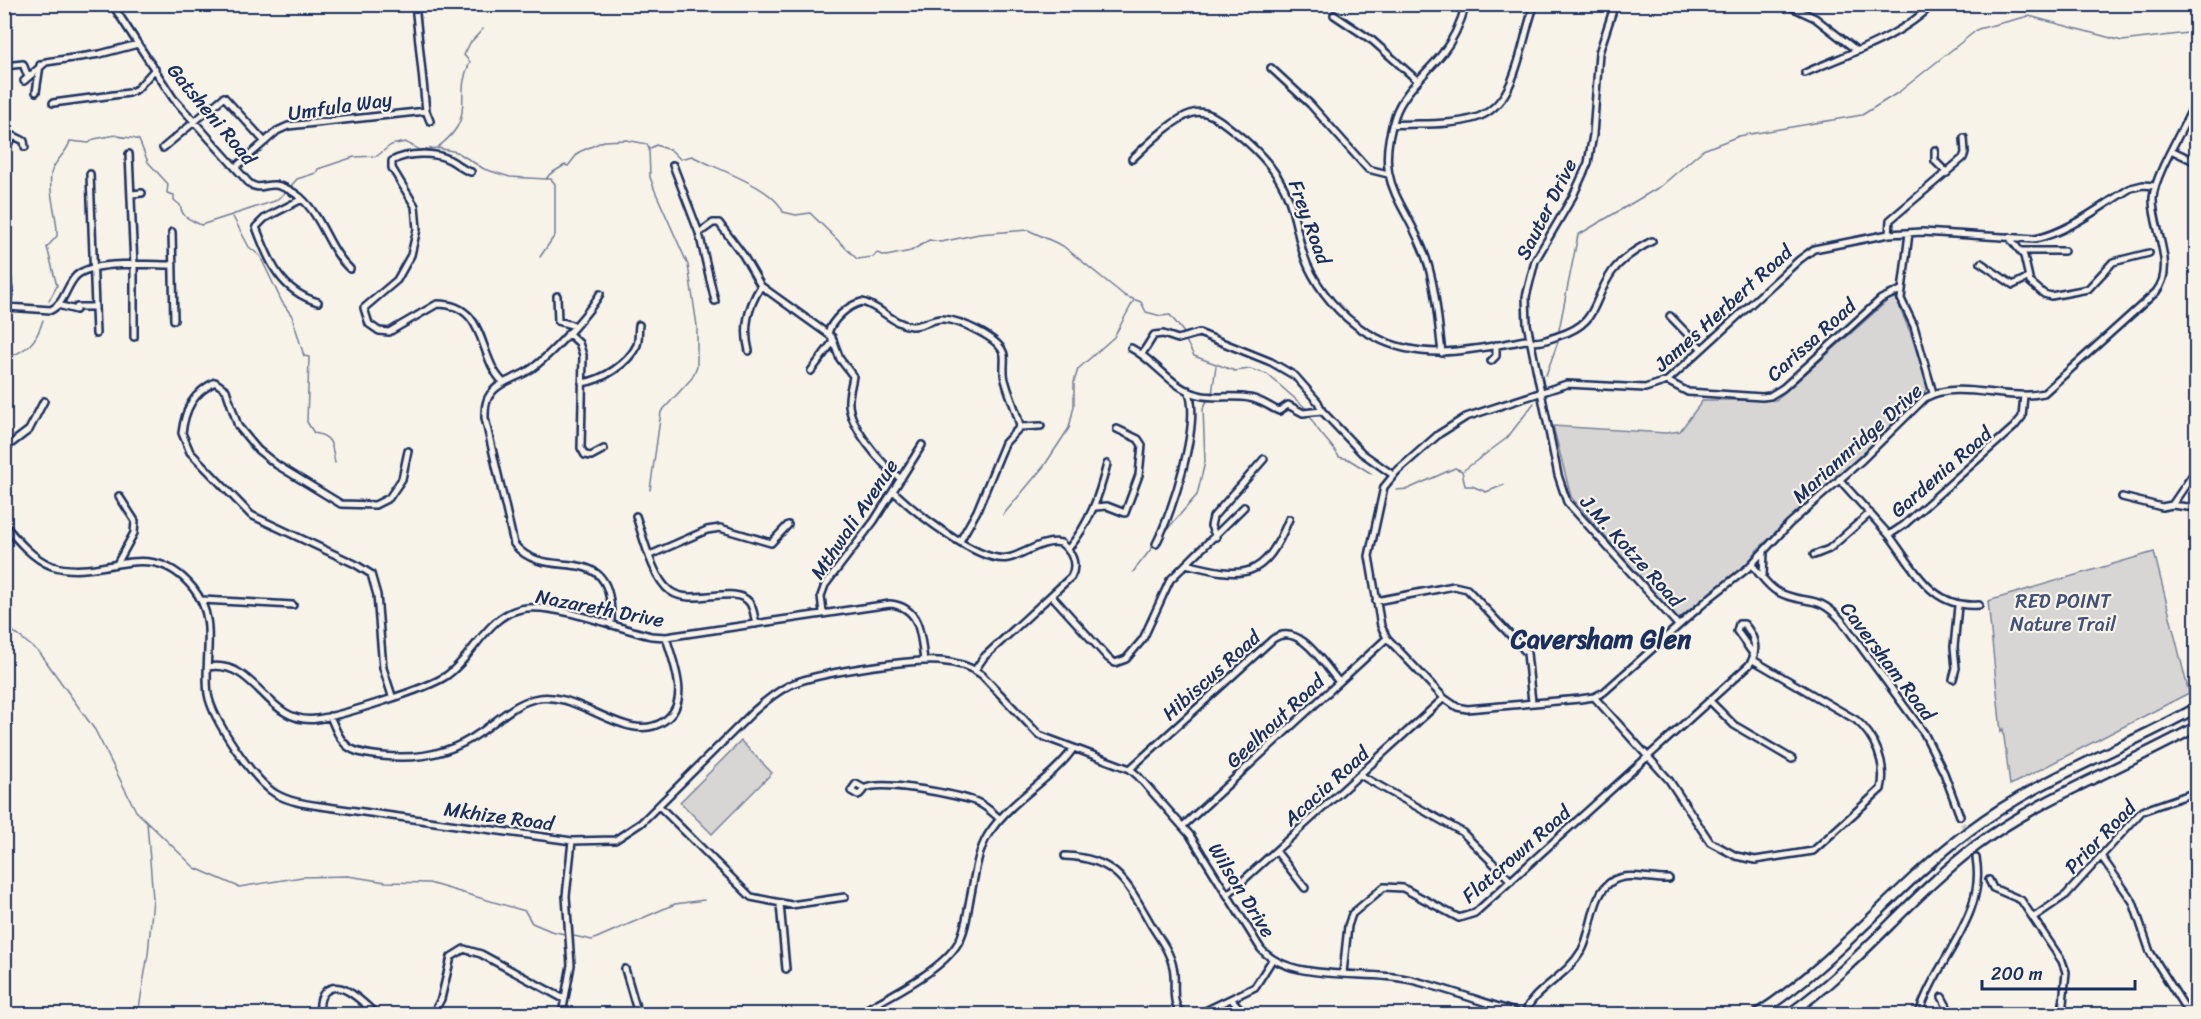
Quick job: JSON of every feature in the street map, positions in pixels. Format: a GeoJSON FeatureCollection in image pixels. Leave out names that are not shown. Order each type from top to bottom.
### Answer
{"type":"FeatureCollection","features":[{"type":"Feature","properties":{"kind":"highway"},"geometry":{"type":"LineString","coordinates":[[1757,1014],[1812,975],[1919,872],[1982,821],[2076,766],[2196,708]]}},
{"type":"Feature","properties":{"kind":"highway"},"geometry":{"type":"LineString","coordinates":[[1789,1014],[1842,972],[1931,885],[1976,846],[2058,795],[2196,727]]}},
{"type":"Feature","properties":{"kind":"street","name":"Gatsheni Road"},"geometry":{"type":"LineString","coordinates":[[112,4],[173,98],[249,183],[257,188],[277,186],[302,199]]}},
{"type":"Feature","properties":{"kind":"street"},"geometry":{"type":"LineString","coordinates":[[415,4],[426,111],[430,121]]}},
{"type":"Feature","properties":{"kind":"street"},"geometry":{"type":"LineString","coordinates":[[1442,353],[1436,296],[1426,258],[1397,202],[1388,174],[1392,125],[1400,106],[1451,41],[1466,4]]}},
{"type":"Feature","properties":{"kind":"street"},"geometry":{"type":"LineString","coordinates":[[1392,125],[1466,120],[1494,108],[1506,91],[1535,4]]}},
{"type":"Feature","properties":{"kind":"street","name":"Sauter Drive"},"geometry":{"type":"LineString","coordinates":[[1542,391],[1526,308],[1530,275],[1539,251],[1573,196],[1588,163],[1593,135],[1599,53],[1615,4]]}},
{"type":"Feature","properties":{"kind":"street"},"geometry":{"type":"LineString","coordinates":[[1785,4],[1815,18],[1856,50]]}},
{"type":"Feature","properties":{"kind":"street"},"geometry":{"type":"LineString","coordinates":[[1805,73],[1902,29],[1933,4]]}},
{"type":"Feature","properties":{"kind":"street"},"geometry":{"type":"LineString","coordinates":[[1334,15],[1373,41],[1418,81]]}},
{"type":"Feature","properties":{"kind":"street"},"geometry":{"type":"LineString","coordinates":[[4,66],[23,64],[26,79],[40,65],[52,61],[100,54],[138,44]]}},
{"type":"Feature","properties":{"kind":"street"},"geometry":{"type":"LineString","coordinates":[[36,92],[40,65]]}},
{"type":"Feature","properties":{"kind":"street"},"geometry":{"type":"LineString","coordinates":[[1271,68],[1298,92],[1368,169],[1388,174]]}},
{"type":"Feature","properties":{"kind":"street"},"geometry":{"type":"LineString","coordinates":[[53,103],[129,93],[141,86],[155,69]]}},
{"type":"Feature","properties":{"kind":"street"},"geometry":{"type":"LineString","coordinates":[[163,148],[224,97],[265,142]]}},
{"type":"Feature","properties":{"kind":"street","name":"Mariannridge Drive"},"geometry":{"type":"LineString","coordinates":[[1594,698],[1610,687],[1678,625],[1752,565],[1839,479],[1933,393],[1947,391],[2024,395],[2049,390],[2161,287],[2164,265],[2154,214],[2156,186],[2196,101]]}},
{"type":"Feature","properties":{"kind":"street","name":"Umfula Way"},"geometry":{"type":"LineString","coordinates":[[236,167],[277,131],[293,124],[426,111]]}},
{"type":"Feature","properties":{"kind":"street","name":"Frey Road"},"geometry":{"type":"LineString","coordinates":[[1132,159],[1180,119],[1200,112],[1217,118],[1239,135],[1279,178],[1290,201],[1303,252],[1311,273],[1342,313],[1361,328],[1388,343],[1422,352],[1442,353],[1531,341],[1536,343],[1569,333],[1583,324],[1594,311],[1606,283],[1618,265],[1652,241]]}},
{"type":"Feature","properties":{"kind":"street"},"geometry":{"type":"LineString","coordinates":[[4,149],[14,136],[24,141],[25,147]]}},
{"type":"Feature","properties":{"kind":"street"},"geometry":{"type":"LineString","coordinates":[[1889,234],[1890,220],[1964,156],[1964,138]]}},
{"type":"Feature","properties":{"kind":"street"},"geometry":{"type":"LineString","coordinates":[[1935,150],[1935,161],[1947,173]]}},
{"type":"Feature","properties":{"kind":"street"},"geometry":{"type":"LineString","coordinates":[[2173,151],[2196,162]]}},
{"type":"Feature","properties":{"kind":"street"},"geometry":{"type":"LineString","coordinates":[[129,154],[134,266],[134,337]]}},
{"type":"Feature","properties":{"kind":"street"},"geometry":{"type":"LineString","coordinates":[[471,172],[444,157],[416,154],[392,161],[392,168],[415,206],[417,229],[411,255],[398,280],[364,309],[369,324],[385,332],[390,332],[436,304],[461,311],[477,326],[493,369],[503,382]]}},
{"type":"Feature","properties":{"kind":"street"},"geometry":{"type":"LineString","coordinates":[[673,165],[699,233],[715,300]]}},
{"type":"Feature","properties":{"kind":"street"},"geometry":{"type":"LineString","coordinates":[[90,174],[87,187],[96,334]]}},
{"type":"Feature","properties":{"kind":"street","name":"James Herbert Road"},"geometry":{"type":"LineString","coordinates":[[1444,698],[1387,638],[1381,626],[1370,564],[1370,547],[1381,493],[1393,475],[1455,422],[1542,391],[1575,383],[1645,388],[1667,381],[1806,254],[1823,247],[1889,234],[1909,233],[2046,237],[2131,188],[2143,184],[2156,186]]}},
{"type":"Feature","properties":{"kind":"street"},"geometry":{"type":"LineString","coordinates":[[132,194],[142,193]]}},
{"type":"Feature","properties":{"kind":"street"},"geometry":{"type":"LineString","coordinates":[[318,302],[301,297],[287,288],[256,227],[265,218],[302,199],[331,242],[333,251],[350,269]]}},
{"type":"Feature","properties":{"kind":"street"},"geometry":{"type":"LineString","coordinates":[[699,233],[713,223],[719,223],[743,255],[761,286],[828,333],[840,359],[853,378],[849,400],[853,415],[878,459],[901,479]]}},
{"type":"Feature","properties":{"kind":"street"},"geometry":{"type":"LineString","coordinates":[[172,232],[174,320]]}},
{"type":"Feature","properties":{"kind":"street"},"geometry":{"type":"LineString","coordinates":[[1909,233],[1901,299],[1914,326],[1933,393]]}},
{"type":"Feature","properties":{"kind":"street"},"geometry":{"type":"LineString","coordinates":[[2009,237],[2021,251],[2027,278],[2044,294],[2051,296],[2082,290],[2093,285],[2112,262],[2149,253]]}},
{"type":"Feature","properties":{"kind":"street"},"geometry":{"type":"LineString","coordinates":[[2021,251],[2064,250]]}},
{"type":"Feature","properties":{"kind":"street"},"geometry":{"type":"LineString","coordinates":[[4,254],[8,274],[4,322]]}},
{"type":"Feature","properties":{"kind":"street"},"geometry":{"type":"LineString","coordinates":[[1981,263],[2013,285],[2027,278]]}},
{"type":"Feature","properties":{"kind":"street"},"geometry":{"type":"LineString","coordinates":[[7,307],[47,311],[58,305],[75,277],[93,267],[173,265]]}},
{"type":"Feature","properties":{"kind":"street"},"geometry":{"type":"LineString","coordinates":[[749,351],[746,336],[747,319],[761,286]]}},
{"type":"Feature","properties":{"kind":"street","name":"Carissa Road"},"geometry":{"type":"LineString","coordinates":[[1667,381],[1688,392],[1770,396],[1783,388],[1881,298],[1901,290]]}},
{"type":"Feature","properties":{"kind":"street"},"geometry":{"type":"LineString","coordinates":[[600,294],[575,326],[533,368],[503,382],[488,397],[485,418],[510,538],[518,550],[529,558],[544,563],[582,565],[593,571],[609,592],[611,625]]}},
{"type":"Feature","properties":{"kind":"street"},"geometry":{"type":"LineString","coordinates":[[557,296],[558,321],[575,326]]}},
{"type":"Feature","properties":{"kind":"street"},"geometry":{"type":"LineString","coordinates":[[828,333],[831,326],[846,310],[862,302],[905,324],[919,325],[942,318],[988,336],[999,345],[1004,356],[1004,376],[1020,427]]}},
{"type":"Feature","properties":{"kind":"street"},"geometry":{"type":"LineString","coordinates":[[58,305],[71,310],[76,310],[77,307],[95,307]]}},
{"type":"Feature","properties":{"kind":"street"},"geometry":{"type":"LineString","coordinates":[[1670,316],[1702,349]]}},
{"type":"Feature","properties":{"kind":"street"},"geometry":{"type":"LineString","coordinates":[[582,383],[594,380],[626,361],[637,345],[639,325]]}},
{"type":"Feature","properties":{"kind":"street"},"geometry":{"type":"LineString","coordinates":[[568,333],[582,348],[581,448],[585,455],[591,456],[604,449]]}},
{"type":"Feature","properties":{"kind":"street"},"geometry":{"type":"LineString","coordinates":[[1142,354],[1154,335],[1163,334],[1178,339],[1199,333],[1281,367],[1294,376],[1318,402],[1319,411],[1362,453],[1393,475]]}},
{"type":"Feature","properties":{"kind":"street"},"geometry":{"type":"LineString","coordinates":[[811,371],[833,340]]}},
{"type":"Feature","properties":{"kind":"street"},"geometry":{"type":"LineString","coordinates":[[1491,361],[1496,356],[1496,345]]}},
{"type":"Feature","properties":{"kind":"street"},"geometry":{"type":"LineString","coordinates":[[1131,348],[1142,354],[1172,382],[1200,396],[1252,398],[1279,411],[1288,405],[1303,413],[1319,411]]}},
{"type":"Feature","properties":{"kind":"street"},"geometry":{"type":"LineString","coordinates":[[392,696],[383,668],[377,595],[370,574],[355,564],[260,521],[242,508],[190,452],[182,432],[190,404],[203,387],[215,382],[226,390],[238,426],[258,450],[307,485],[341,504],[375,505],[389,498],[402,479],[408,452]]}},
{"type":"Feature","properties":{"kind":"street"},"geometry":{"type":"LineString","coordinates":[[1156,544],[1174,504],[1188,441],[1193,413],[1187,389]]}},
{"type":"Feature","properties":{"kind":"street","name":"J.M. Kotze Road"},"geometry":{"type":"LineString","coordinates":[[1542,391],[1558,475],[1567,502],[1678,625]]}},
{"type":"Feature","properties":{"kind":"street","name":"Gardenia Road"},"geometry":{"type":"LineString","coordinates":[[1839,479],[1889,534],[1904,525],[2014,427],[2022,417],[2024,395]]}},
{"type":"Feature","properties":{"kind":"street"},"geometry":{"type":"LineString","coordinates":[[4,449],[29,430],[44,400]]}},
{"type":"Feature","properties":{"kind":"street"},"geometry":{"type":"LineString","coordinates":[[960,540],[977,511],[1005,443],[1012,433],[1020,427],[1041,426]]}},
{"type":"Feature","properties":{"kind":"street"},"geometry":{"type":"LineString","coordinates":[[1095,507],[1107,506],[1125,513],[1139,475],[1142,446],[1138,439],[1117,429]]}},
{"type":"Feature","properties":{"kind":"street","name":"Mthwali Avenue"},"geometry":{"type":"LineString","coordinates":[[823,613],[821,596],[825,585],[893,491],[922,445]]}},
{"type":"Feature","properties":{"kind":"street"},"geometry":{"type":"LineString","coordinates":[[1216,537],[1211,526],[1213,517],[1264,459]]}},
{"type":"Feature","properties":{"kind":"street"},"geometry":{"type":"LineString","coordinates":[[1068,549],[1082,532],[1095,507],[1107,464]]}},
{"type":"Feature","properties":{"kind":"street"},"geometry":{"type":"LineString","coordinates":[[2172,505],[2196,470]]}},
{"type":"Feature","properties":{"kind":"street"},"geometry":{"type":"LineString","coordinates":[[858,1014],[935,967],[957,944],[965,925],[981,850],[986,837],[1000,819],[1051,774],[1074,749],[1045,738],[1032,730],[975,670],[984,657],[1052,596],[1074,573],[1074,559],[1068,549],[1061,543],[1052,542],[1000,559],[990,557],[929,523],[893,491]]}},
{"type":"Feature","properties":{"kind":"street"},"geometry":{"type":"LineString","coordinates":[[118,562],[134,533],[135,521],[119,496]]}},
{"type":"Feature","properties":{"kind":"street"},"geometry":{"type":"LineString","coordinates":[[2122,497],[2162,507],[2172,505],[2196,508]]}},
{"type":"Feature","properties":{"kind":"street"},"geometry":{"type":"LineString","coordinates":[[1052,596],[1108,658],[1118,663],[1132,653],[1143,639],[1166,585],[1244,507]]}},
{"type":"Feature","properties":{"kind":"street"},"geometry":{"type":"LineString","coordinates":[[1814,555],[1829,549],[1870,513]]}},
{"type":"Feature","properties":{"kind":"street"},"geometry":{"type":"LineString","coordinates":[[636,516],[660,579],[671,592],[690,598],[740,596],[751,604],[756,624]]}},
{"type":"Feature","properties":{"kind":"street"},"geometry":{"type":"LineString","coordinates":[[1186,564],[1212,570],[1248,572],[1256,570],[1266,560],[1289,519]]}},
{"type":"Feature","properties":{"kind":"street"},"geometry":{"type":"LineString","coordinates":[[650,555],[707,530],[720,528],[731,529],[768,543],[788,525]]}},
{"type":"Feature","properties":{"kind":"street","name":"Mkhize Road"},"geometry":{"type":"LineString","coordinates":[[5,527],[29,551],[51,565],[76,570],[141,560],[170,568],[192,586],[202,600],[210,627],[209,698],[219,722],[256,776],[276,794],[301,803],[572,841],[615,840],[641,823],[753,712],[790,685],[823,675],[924,661],[956,663],[975,670]]}},
{"type":"Feature","properties":{"kind":"street"},"geometry":{"type":"LineString","coordinates":[[1889,534],[1934,594],[1958,606],[1979,605]]}},
{"type":"Feature","properties":{"kind":"street"},"geometry":{"type":"LineString","coordinates":[[1763,577],[1764,551]]}},
{"type":"Feature","properties":{"kind":"street","name":"Caversham Road"},"geometry":{"type":"LineString","coordinates":[[1752,565],[1776,591],[1821,602],[1842,621],[1924,733],[1944,773],[1960,816]]}},
{"type":"Feature","properties":{"kind":"street"},"geometry":{"type":"LineString","coordinates":[[1376,601],[1454,586],[1467,589],[1527,653],[1532,702]]}},
{"type":"Feature","properties":{"kind":"street"},"geometry":{"type":"LineString","coordinates":[[202,600],[293,605]]}},
{"type":"Feature","properties":{"kind":"street","name":"Nazareth Drive"},"geometry":{"type":"LineString","coordinates":[[208,667],[225,666],[239,670],[276,707],[295,717],[314,719],[392,696],[444,677],[459,665],[492,626],[514,611],[529,608],[544,609],[666,637],[890,604],[901,606],[912,614],[918,623],[924,661]]}},
{"type":"Feature","properties":{"kind":"street"},"geometry":{"type":"LineString","coordinates":[[1953,679],[1956,668],[1953,647],[1958,606]]}},
{"type":"Feature","properties":{"kind":"street"},"geometry":{"type":"LineString","coordinates":[[1444,698],[1457,707],[1467,709],[1594,698],[1668,780],[1710,842],[1746,859],[1813,851],[1874,798],[1883,781],[1876,745],[1868,729],[1753,658],[1737,631],[1739,624],[1744,624],[1754,637],[1753,658],[1648,757]]}},
{"type":"Feature","properties":{"kind":"street","name":"Hibiscus Road"},"geometry":{"type":"LineString","coordinates":[[1130,769],[1273,639],[1283,633],[1293,634],[1301,639],[1339,682]]}},
{"type":"Feature","properties":{"kind":"street"},"geometry":{"type":"LineString","coordinates":[[330,716],[341,742],[353,752],[401,758],[428,756],[459,746],[515,707],[544,697],[572,702],[634,728],[650,728],[670,716],[679,698],[678,680],[666,637]]}},
{"type":"Feature","properties":{"kind":"street","name":"Geelhout Road"},"geometry":{"type":"LineString","coordinates":[[1183,826],[1387,638]]}},
{"type":"Feature","properties":{"kind":"street"},"geometry":{"type":"LineString","coordinates":[[1436,706],[1438,692]]}},
{"type":"Feature","properties":{"kind":"street","name":"Acacia Road"},"geometry":{"type":"LineString","coordinates":[[1227,895],[1444,698]]}},
{"type":"Feature","properties":{"kind":"street"},"geometry":{"type":"LineString","coordinates":[[1710,701],[1734,725],[1792,759]]}},
{"type":"Feature","properties":{"kind":"street","name":"Wilson Drive"},"geometry":{"type":"LineString","coordinates":[[1074,749],[1130,769],[1148,786],[1183,826],[1261,949],[1272,960],[1291,967],[1411,980],[1523,1014]]}},
{"type":"Feature","properties":{"kind":"street","name":"Flatcrown Road"},"geometry":{"type":"LineString","coordinates":[[1343,973],[1347,933],[1352,914],[1384,887],[1403,888],[1460,918],[1475,913],[1648,757]]}},
{"type":"Feature","properties":{"kind":"street"},"geometry":{"type":"LineString","coordinates":[[1360,775],[1462,832],[1511,881]]}},
{"type":"Feature","properties":{"kind":"street"},"geometry":{"type":"LineString","coordinates":[[865,789],[899,786],[970,800],[1000,819]]}},
{"type":"Feature","properties":{"kind":"street","name":"Prior Road"},"geometry":{"type":"LineString","coordinates":[[2034,917],[2066,895],[2142,811],[2196,792]]}},
{"type":"Feature","properties":{"kind":"street"},"geometry":{"type":"LineString","coordinates":[[659,806],[747,895],[780,904],[799,905],[845,897]]}},
{"type":"Feature","properties":{"kind":"street"},"geometry":{"type":"LineString","coordinates":[[561,1014],[569,978],[570,947],[566,896],[572,841]]}},
{"type":"Feature","properties":{"kind":"street"},"geometry":{"type":"LineString","coordinates":[[1276,851],[1305,888]]}},
{"type":"Feature","properties":{"kind":"street"},"geometry":{"type":"LineString","coordinates":[[1065,856],[1095,860],[1112,869],[1126,882],[1172,961],[1175,1002],[1183,1014]]}},
{"type":"Feature","properties":{"kind":"street"},"geometry":{"type":"LineString","coordinates":[[2101,856],[2133,902],[2150,952],[2189,1014]]}},
{"type":"Feature","properties":{"kind":"street"},"geometry":{"type":"LineString","coordinates":[[1919,1014],[1934,976],[1970,914],[1979,884],[1976,858]]}},
{"type":"Feature","properties":{"kind":"street"},"geometry":{"type":"LineString","coordinates":[[1523,1014],[1535,996],[1573,965],[1587,939],[1601,896],[1612,881],[1623,877],[1669,879]]}},
{"type":"Feature","properties":{"kind":"street"},"geometry":{"type":"LineString","coordinates":[[1989,880],[1993,888],[2021,900],[2065,966],[2062,1014]]}},
{"type":"Feature","properties":{"kind":"street"},"geometry":{"type":"LineString","coordinates":[[780,904],[786,969]]}},
{"type":"Feature","properties":{"kind":"street"},"geometry":{"type":"LineString","coordinates":[[433,1014],[441,999],[451,957],[464,949],[482,954],[564,999]]}},
{"type":"Feature","properties":{"kind":"street"},"geometry":{"type":"LineString","coordinates":[[1199,1014],[1255,987],[1272,960]]}},
{"type":"Feature","properties":{"kind":"street"},"geometry":{"type":"LineString","coordinates":[[625,969],[638,1014]]}},
{"type":"Feature","properties":{"kind":"street"},"geometry":{"type":"LineString","coordinates":[[321,1014],[321,998],[326,992],[335,988],[350,993],[376,1014]]}},
{"type":"Feature","properties":{"kind":"street"},"geometry":{"type":"LineString","coordinates":[[1942,997],[1951,1014]]}},
{"type":"Feature","properties":{"kind":"street"},"geometry":{"type":"LineString","coordinates":[[1232,1000],[1245,1014]]}},
{"type":"Feature","properties":{"kind":"green space"},"geometry":{"type":"Polygon","coordinates":[[[1894,295],[1911,334],[1928,388],[1866,450],[1757,550],[1750,561],[1677,620],[1571,497],[1553,426],[1666,433],[1680,431],[1703,400],[1776,400],[1894,295]]]}},
{"type":"Feature","properties":{"kind":"green space","name":"RED POINT Nature Trail"},"geometry":{"type":"Polygon","coordinates":[[[2154,552],[2189,693],[2010,785],[2003,729],[2001,732],[1988,601],[2154,552]]]}},
{"type":"Feature","properties":{"kind":"green space"},"geometry":{"type":"Polygon","coordinates":[[[741,741],[772,773],[712,834],[680,802],[741,741]]]}},
{"type":"Feature","properties":{"kind":"waterway"},"geometry":{"type":"LineString","coordinates":[[1559,330],[1578,235],[1661,186],[1703,150],[1739,136],[1862,115],[1899,92],[1978,29],[2029,16],[2122,41],[2196,32]]}},
{"type":"Feature","properties":{"kind":"waterway"},"geometry":{"type":"LineString","coordinates":[[438,147],[458,126],[463,107],[465,75],[470,62],[464,55],[470,43],[483,29]]}},
{"type":"Feature","properties":{"kind":"waterway"},"geometry":{"type":"LineString","coordinates":[[49,301],[57,286],[47,247],[57,236],[51,174],[54,165],[70,141],[89,143],[94,139],[116,135],[139,140],[148,162],[168,184],[167,193],[174,195],[174,200],[180,205],[185,216],[201,225],[275,201],[286,192]]}},
{"type":"Feature","properties":{"kind":"waterway"},"geometry":{"type":"LineString","coordinates":[[290,187],[297,179],[316,173],[318,169],[354,157],[377,156],[391,145],[405,142],[420,150],[438,148],[457,152],[484,169],[510,177],[546,179],[565,165],[568,166],[579,152],[604,141],[626,140],[647,144],[649,149],[656,145],[672,151],[680,159],[692,156],[757,187],[777,203],[783,212],[796,215],[810,213],[857,259],[873,257],[877,253],[886,256],[911,251],[929,240],[941,242],[979,234],[1028,230],[1063,246],[1125,296],[1141,302],[1146,312],[1161,316],[1170,315],[1185,334]]}},
{"type":"Feature","properties":{"kind":"waterway"},"geometry":{"type":"LineString","coordinates":[[649,149],[650,177],[688,265],[697,326],[697,366],[692,378],[661,412],[650,490]]}},
{"type":"Feature","properties":{"kind":"waterway"},"geometry":{"type":"LineString","coordinates":[[540,257],[555,235],[555,184],[551,179],[546,179]]}},
{"type":"Feature","properties":{"kind":"waterway"},"geometry":{"type":"LineString","coordinates":[[232,215],[249,247],[260,256],[282,302],[292,316],[304,356],[309,357],[307,422],[314,433],[328,439],[335,463]]}},
{"type":"Feature","properties":{"kind":"waterway"},"geometry":{"type":"LineString","coordinates":[[1003,515],[1044,466],[1069,428],[1074,406],[1074,382],[1078,369],[1114,337],[1134,300]]}},
{"type":"Feature","properties":{"kind":"waterway"},"geometry":{"type":"LineString","coordinates":[[4,360],[29,346],[37,336],[43,320]]}},
{"type":"Feature","properties":{"kind":"waterway"},"geometry":{"type":"LineString","coordinates":[[1185,339],[1194,356],[1235,371],[1250,369],[1267,374],[1309,411]]}},
{"type":"Feature","properties":{"kind":"waterway"},"geometry":{"type":"LineString","coordinates":[[1546,375],[1559,339]]}},
{"type":"Feature","properties":{"kind":"waterway"},"geometry":{"type":"LineString","coordinates":[[1212,394],[1216,366]]}},
{"type":"Feature","properties":{"kind":"waterway"},"geometry":{"type":"LineString","coordinates":[[1164,533],[1197,495],[1205,462],[1203,408],[1209,398]]}},
{"type":"Feature","properties":{"kind":"waterway"},"geometry":{"type":"LineString","coordinates":[[1464,470],[1507,438],[1534,403]]}},
{"type":"Feature","properties":{"kind":"waterway"},"geometry":{"type":"LineString","coordinates":[[1310,416],[1339,457],[1348,459],[1372,474]]}},
{"type":"Feature","properties":{"kind":"waterway"},"geometry":{"type":"LineString","coordinates":[[1396,490],[1408,489],[1455,468],[1462,471],[1465,486],[1472,486],[1486,492],[1504,485]]}},
{"type":"Feature","properties":{"kind":"waterway"},"geometry":{"type":"LineString","coordinates":[[1133,572],[1155,544]]}},
{"type":"Feature","properties":{"kind":"waterway"},"geometry":{"type":"LineString","coordinates":[[4,624],[40,653],[95,730],[136,811],[195,868],[239,887],[302,877],[348,876],[386,882],[429,883],[525,911],[532,923],[551,931],[592,940],[675,904],[704,900]]}},
{"type":"Feature","properties":{"kind":"waterway"},"geometry":{"type":"LineString","coordinates":[[138,1014],[148,954],[153,899],[147,822]]}},
{"type":"Feature","properties":{"kind":"tunnel"},"geometry":{"type":"LineString","coordinates":[[1960,816],[1976,858]]}},
{"type":"Feature","properties":{"kind":"district","name":"Caversham Glen"},"geometry":{"type":"Point","coordinates":[1601,639]}}]}
